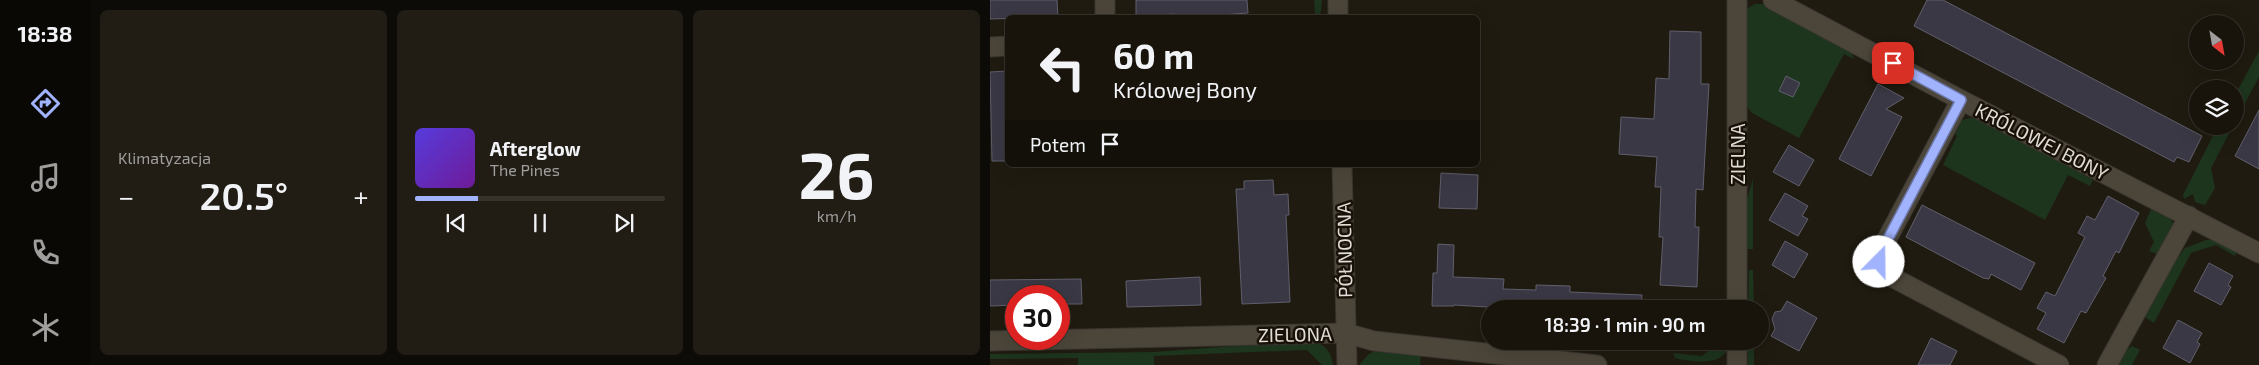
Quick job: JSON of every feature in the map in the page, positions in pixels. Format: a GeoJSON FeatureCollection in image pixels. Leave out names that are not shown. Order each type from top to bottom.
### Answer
{"type":"FeatureCollection","features":[{"type":"Feature","properties":{"kind":"street"},"geometry":{"type":"LineString","coordinates":[[1105,0],[1105,15]]}},
{"type":"Feature","properties":{"kind":"street"},"geometry":{"type":"LineString","coordinates":[[1338,0],[1338,15]]}},
{"type":"Feature","properties":{"kind":"street","name":"ZIELNA"},"geometry":{"type":"LineString","coordinates":[[1737,300],[1738,0]]}},
{"type":"Feature","properties":{"kind":"street","name":"KRÓLOWEJ BONY"},"geometry":{"type":"LineString","coordinates":[[1774,0],[1961,100],[2259,253]]}},
{"type":"Feature","properties":{"kind":"street"},"geometry":{"type":"LineString","coordinates":[[990,47],[1005,46]]}},
{"type":"Feature","properties":{"kind":"street"},"geometry":{"type":"LineString","coordinates":[[1961,100],[1880,254],[1879,262],[1881,268],[1888,275],[2058,365]]}},
{"type":"Feature","properties":{"kind":"street","name":"PÓŁNOCNA"},"geometry":{"type":"LineString","coordinates":[[1342,167],[1347,365]]}},
{"type":"Feature","properties":{"kind":"street"},"geometry":{"type":"LineString","coordinates":[[2107,365],[2189,216]]}},
{"type":"Feature","properties":{"kind":"street","name":"ZIELONA"},"geometry":{"type":"LineString","coordinates":[[990,341],[1346,333],[1374,341],[1597,365]]}},
{"type":"Feature","properties":{"kind":"street"},"geometry":{"type":"LineString","coordinates":[[1737,350],[1737,365]]}},
{"type":"Feature","properties":{"kind":"green space"},"geometry":{"type":"Polygon","coordinates":[[[1314,0],[1322,0],[1319,15],[1315,14],[1314,0]]]}},
{"type":"Feature","properties":{"kind":"green space"},"geometry":{"type":"Polygon","coordinates":[[[1755,4],[1764,4],[1851,50],[1854,59],[1844,54],[1799,138],[1752,113],[1744,103],[1745,10],[1755,4]]]}},
{"type":"Feature","properties":{"kind":"green space"},"geometry":{"type":"Polygon","coordinates":[[[2259,51],[2259,77],[2244,105],[2243,80],[2259,51]]]}},
{"type":"Feature","properties":{"kind":"green space"},"geometry":{"type":"Polygon","coordinates":[[[1978,118],[2093,180],[2090,186],[2068,175],[2045,220],[1943,165],[1957,136],[1955,134],[1962,120],[1978,118]]]}},
{"type":"Feature","properties":{"kind":"green space"},"geometry":{"type":"Polygon","coordinates":[[[2213,135],[2228,135],[2211,168],[2215,188],[2205,205],[2195,202],[2193,194],[2184,199],[2183,195],[2213,135]]]}},
{"type":"Feature","properties":{"kind":"green space"},"geometry":{"type":"Polygon","coordinates":[[[1753,179],[1753,249],[1747,249],[1746,203],[1753,179]]]}},
{"type":"Feature","properties":{"kind":"green space"},"geometry":{"type":"Polygon","coordinates":[[[2152,207],[2167,216],[2173,224],[2172,235],[2165,250],[2157,254],[2149,251],[2154,242],[2145,223],[2152,207]]]}},
{"type":"Feature","properties":{"kind":"green space"},"geometry":{"type":"Polygon","coordinates":[[[2206,240],[2218,240],[2237,251],[2235,256],[2216,245],[2191,253],[2154,323],[2145,317],[2175,261],[2185,248],[2206,240]]]}},
{"type":"Feature","properties":{"kind":"green space"},"geometry":{"type":"Polygon","coordinates":[[[1749,270],[1753,270],[1754,300],[1748,300],[1749,270]]]}},
{"type":"Feature","properties":{"kind":"green space"},"geometry":{"type":"Polygon","coordinates":[[[1304,341],[1320,344],[1324,347],[1330,354],[1333,365],[1322,365],[1307,350],[1154,356],[1154,365],[1078,365],[1078,358],[990,359],[990,354],[1154,352],[1304,341]]]}},
{"type":"Feature","properties":{"kind":"green space"},"geometry":{"type":"Polygon","coordinates":[[[2132,346],[2140,350],[2132,365],[2117,365],[2127,350],[2132,346]]]}},
{"type":"Feature","properties":{"kind":"green space"},"geometry":{"type":"Polygon","coordinates":[[[1378,350],[1421,355],[1420,365],[1359,365],[1369,354],[1378,350]]]}},
{"type":"Feature","properties":{"kind":"green space"},"geometry":{"type":"Polygon","coordinates":[[[1709,350],[1727,350],[1718,359],[1702,362],[1675,358],[1673,353],[1702,356],[1709,350]]]}},
{"type":"Feature","properties":{"kind":"green space"},"geometry":{"type":"Polygon","coordinates":[[[1747,350],[1754,350],[1754,365],[1748,365],[1747,350]]]}},
{"type":"Feature","properties":{"kind":"building"},"geometry":{"type":"Polygon","coordinates":[[[990,0],[1057,0],[1058,15],[1005,15],[1005,19],[990,19],[990,0]]]}},
{"type":"Feature","properties":{"kind":"building"},"geometry":{"type":"Polygon","coordinates":[[[1136,0],[1247,0],[1248,13],[1222,15],[1136,15],[1136,0]]]}},
{"type":"Feature","properties":{"kind":"building"},"geometry":{"type":"Polygon","coordinates":[[[1927,0],[1943,0],[2189,129],[2189,135],[2202,136],[2189,162],[2177,157],[2174,162],[1914,26],[1927,0]]]}},
{"type":"Feature","properties":{"kind":"building"},"geometry":{"type":"Polygon","coordinates":[[[1670,31],[1701,32],[1701,84],[1709,84],[1703,190],[1696,189],[1695,227],[1699,227],[1697,287],[1660,285],[1663,237],[1659,237],[1661,187],[1655,187],[1657,157],[1619,154],[1621,117],[1654,119],[1656,78],[1669,79],[1670,31]]]}},
{"type":"Feature","properties":{"kind":"building"},"geometry":{"type":"Polygon","coordinates":[[[1005,71],[1005,161],[992,161],[990,72],[1005,71]]]}},
{"type":"Feature","properties":{"kind":"building"},"geometry":{"type":"Polygon","coordinates":[[[1786,76],[1800,83],[1793,97],[1779,91],[1786,76]]]}},
{"type":"Feature","properties":{"kind":"building"},"geometry":{"type":"Polygon","coordinates":[[[1878,84],[1904,98],[1886,109],[1902,117],[1871,176],[1839,159],[1878,84]]]}},
{"type":"Feature","properties":{"kind":"building"},"geometry":{"type":"Polygon","coordinates":[[[2259,110],[2259,169],[2235,156],[2259,110]]]}},
{"type":"Feature","properties":{"kind":"building"},"geometry":{"type":"Polygon","coordinates":[[[1789,145],[1814,160],[1799,186],[1773,172],[1789,145]]]}},
{"type":"Feature","properties":{"kind":"building"},"geometry":{"type":"Polygon","coordinates":[[[1441,173],[1478,175],[1477,209],[1439,208],[1441,173]]]}},
{"type":"Feature","properties":{"kind":"building"},"geometry":{"type":"Polygon","coordinates":[[[1273,180],[1274,195],[1288,194],[1289,215],[1286,215],[1290,302],[1242,304],[1236,189],[1244,189],[1244,181],[1273,180]]]}},
{"type":"Feature","properties":{"kind":"building"},"geometry":{"type":"Polygon","coordinates":[[[1785,193],[1808,206],[1802,216],[1808,219],[1798,236],[1769,220],[1785,193]]]}},
{"type":"Feature","properties":{"kind":"building"},"geometry":{"type":"Polygon","coordinates":[[[2108,196],[2139,213],[2119,253],[2116,251],[2103,276],[2106,278],[2086,313],[2081,311],[2064,343],[2037,329],[2046,313],[2037,308],[2046,292],[2055,296],[2085,237],[2078,233],[2087,216],[2095,220],[2108,196]]]}},
{"type":"Feature","properties":{"kind":"building"},"geometry":{"type":"Polygon","coordinates":[[[1922,205],[2035,263],[2021,290],[1991,274],[1989,279],[1983,278],[1906,237],[1922,205]]]}},
{"type":"Feature","properties":{"kind":"building"},"geometry":{"type":"Polygon","coordinates":[[[1785,241],[1808,254],[1794,278],[1772,265],[1785,241]]]}},
{"type":"Feature","properties":{"kind":"building"},"geometry":{"type":"Polygon","coordinates":[[[1438,244],[1454,245],[1453,277],[1504,279],[1503,289],[1536,290],[1536,285],[1570,286],[1570,292],[1642,295],[1642,300],[1481,300],[1481,307],[1432,306],[1433,273],[1437,273],[1438,244]]]}},
{"type":"Feature","properties":{"kind":"building"},"geometry":{"type":"Polygon","coordinates":[[[2209,263],[2233,276],[2228,285],[2231,287],[2221,305],[2194,291],[2209,263]]]}},
{"type":"Feature","properties":{"kind":"building"},"geometry":{"type":"Polygon","coordinates":[[[1200,277],[1201,305],[1127,307],[1126,281],[1200,277]]]}},
{"type":"Feature","properties":{"kind":"building"},"geometry":{"type":"Polygon","coordinates":[[[1081,279],[1082,304],[1070,304],[1070,285],[1005,285],[1005,305],[990,306],[990,280],[1081,279]]]}},
{"type":"Feature","properties":{"kind":"building"},"geometry":{"type":"Polygon","coordinates":[[[1787,301],[1817,318],[1799,351],[1771,336],[1775,329],[1772,319],[1775,312],[1781,311],[1787,301]]]}},
{"type":"Feature","properties":{"kind":"building"},"geometry":{"type":"Polygon","coordinates":[[[2178,320],[2202,333],[2197,342],[2200,344],[2190,363],[2163,348],[2178,320]]]}},
{"type":"Feature","properties":{"kind":"building"},"geometry":{"type":"Polygon","coordinates":[[[1931,338],[1957,351],[1950,365],[1918,365],[1931,338]]]}},
{"type":"Feature","properties":{"kind":"route"},"geometry":{"type":"LineString","coordinates":[[1879,262],[1880,254],[1961,100],[1893,63]]}}]}
